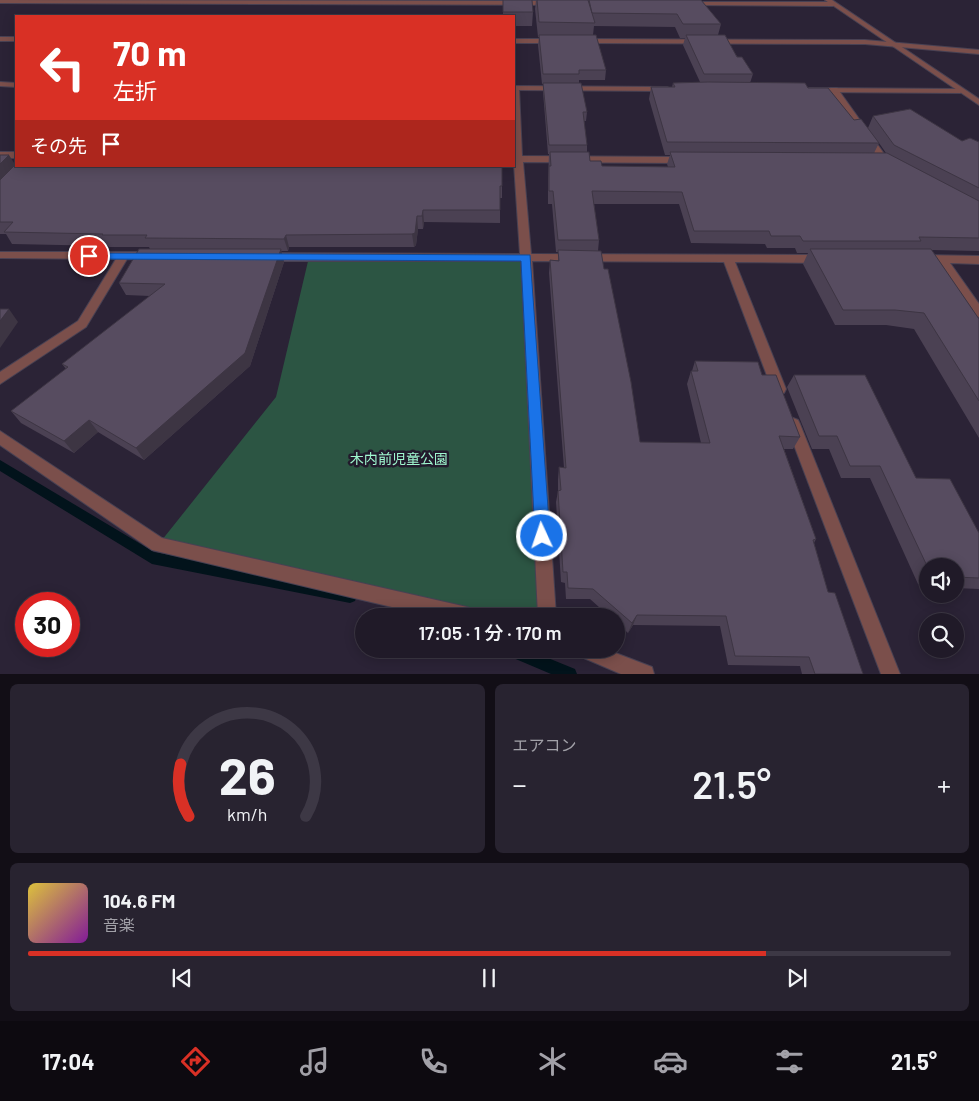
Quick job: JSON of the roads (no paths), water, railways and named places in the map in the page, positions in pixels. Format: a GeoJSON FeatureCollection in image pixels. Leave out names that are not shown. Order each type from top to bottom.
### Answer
{"type":"FeatureCollection","features":[{"type":"Feature","properties":{"kind":"street"},"geometry":{"type":"LineString","coordinates":[[0,1],[439,1],[558,3]]}},
{"type":"Feature","properties":{"kind":"street"},"geometry":{"type":"LineString","coordinates":[[677,3],[831,2],[979,103]]}},
{"type":"Feature","properties":{"kind":"street"},"geometry":{"type":"LineString","coordinates":[[0,39],[15,39]]}},
{"type":"Feature","properties":{"kind":"street"},"geometry":{"type":"LineString","coordinates":[[515,41],[564,41]]}},
{"type":"Feature","properties":{"kind":"street"},"geometry":{"type":"LineString","coordinates":[[574,41],[889,43],[979,52]]}},
{"type":"Feature","properties":{"kind":"street"},"geometry":{"type":"LineString","coordinates":[[0,84],[15,85]]}},
{"type":"Feature","properties":{"kind":"street"},"geometry":{"type":"LineString","coordinates":[[515,88],[674,89]]}},
{"type":"Feature","properties":{"kind":"street"},"geometry":{"type":"LineString","coordinates":[[804,90],[960,91]]}},
{"type":"Feature","properties":{"kind":"street"},"geometry":{"type":"LineString","coordinates":[[834,90],[879,160],[901,169]]}},
{"type":"Feature","properties":{"kind":"street"},"geometry":{"type":"LineString","coordinates":[[515,124],[516,159],[526,258],[547,608]]}},
{"type":"Feature","properties":{"kind":"street"},"geometry":{"type":"LineString","coordinates":[[0,155],[15,155]]}},
{"type":"Feature","properties":{"kind":"street"},"geometry":{"type":"LineString","coordinates":[[516,159],[696,160]]}},
{"type":"Feature","properties":{"kind":"street"},"geometry":{"type":"LineString","coordinates":[[0,255],[163,256]]}},
{"type":"Feature","properties":{"kind":"street"},"geometry":{"type":"LineString","coordinates":[[0,380],[82,324],[124,256]]}},
{"type":"Feature","properties":{"kind":"street"},"geometry":{"type":"LineString","coordinates":[[251,256],[835,259]]}},
{"type":"Feature","properties":{"kind":"street"},"geometry":{"type":"LineString","coordinates":[[728,258],[891,674]]}},
{"type":"Feature","properties":{"kind":"street"},"geometry":{"type":"LineString","coordinates":[[912,259],[979,260]]}},
{"type":"Feature","properties":{"kind":"street"},"geometry":{"type":"LineString","coordinates":[[942,259],[979,313]]}},
{"type":"Feature","properties":{"kind":"street"},"geometry":{"type":"LineString","coordinates":[[0,438],[158,545],[432,608]]}},
{"type":"Feature","properties":{"kind":"street"},"geometry":{"type":"LineString","coordinates":[[605,658],[645,674]]}},
{"type":"Feature","properties":{"kind":"waterway"},"geometry":{"type":"LineString","coordinates":[[0,465],[152,558],[350,596]]}},
{"type":"Feature","properties":{"kind":"waterway"},"geometry":{"type":"LineString","coordinates":[[531,658],[570,674]]}},
{"type":"Feature","properties":{"kind":"park label","name":"木内前児童公園"},"geometry":{"type":"Point","coordinates":[399,459]}}]}
